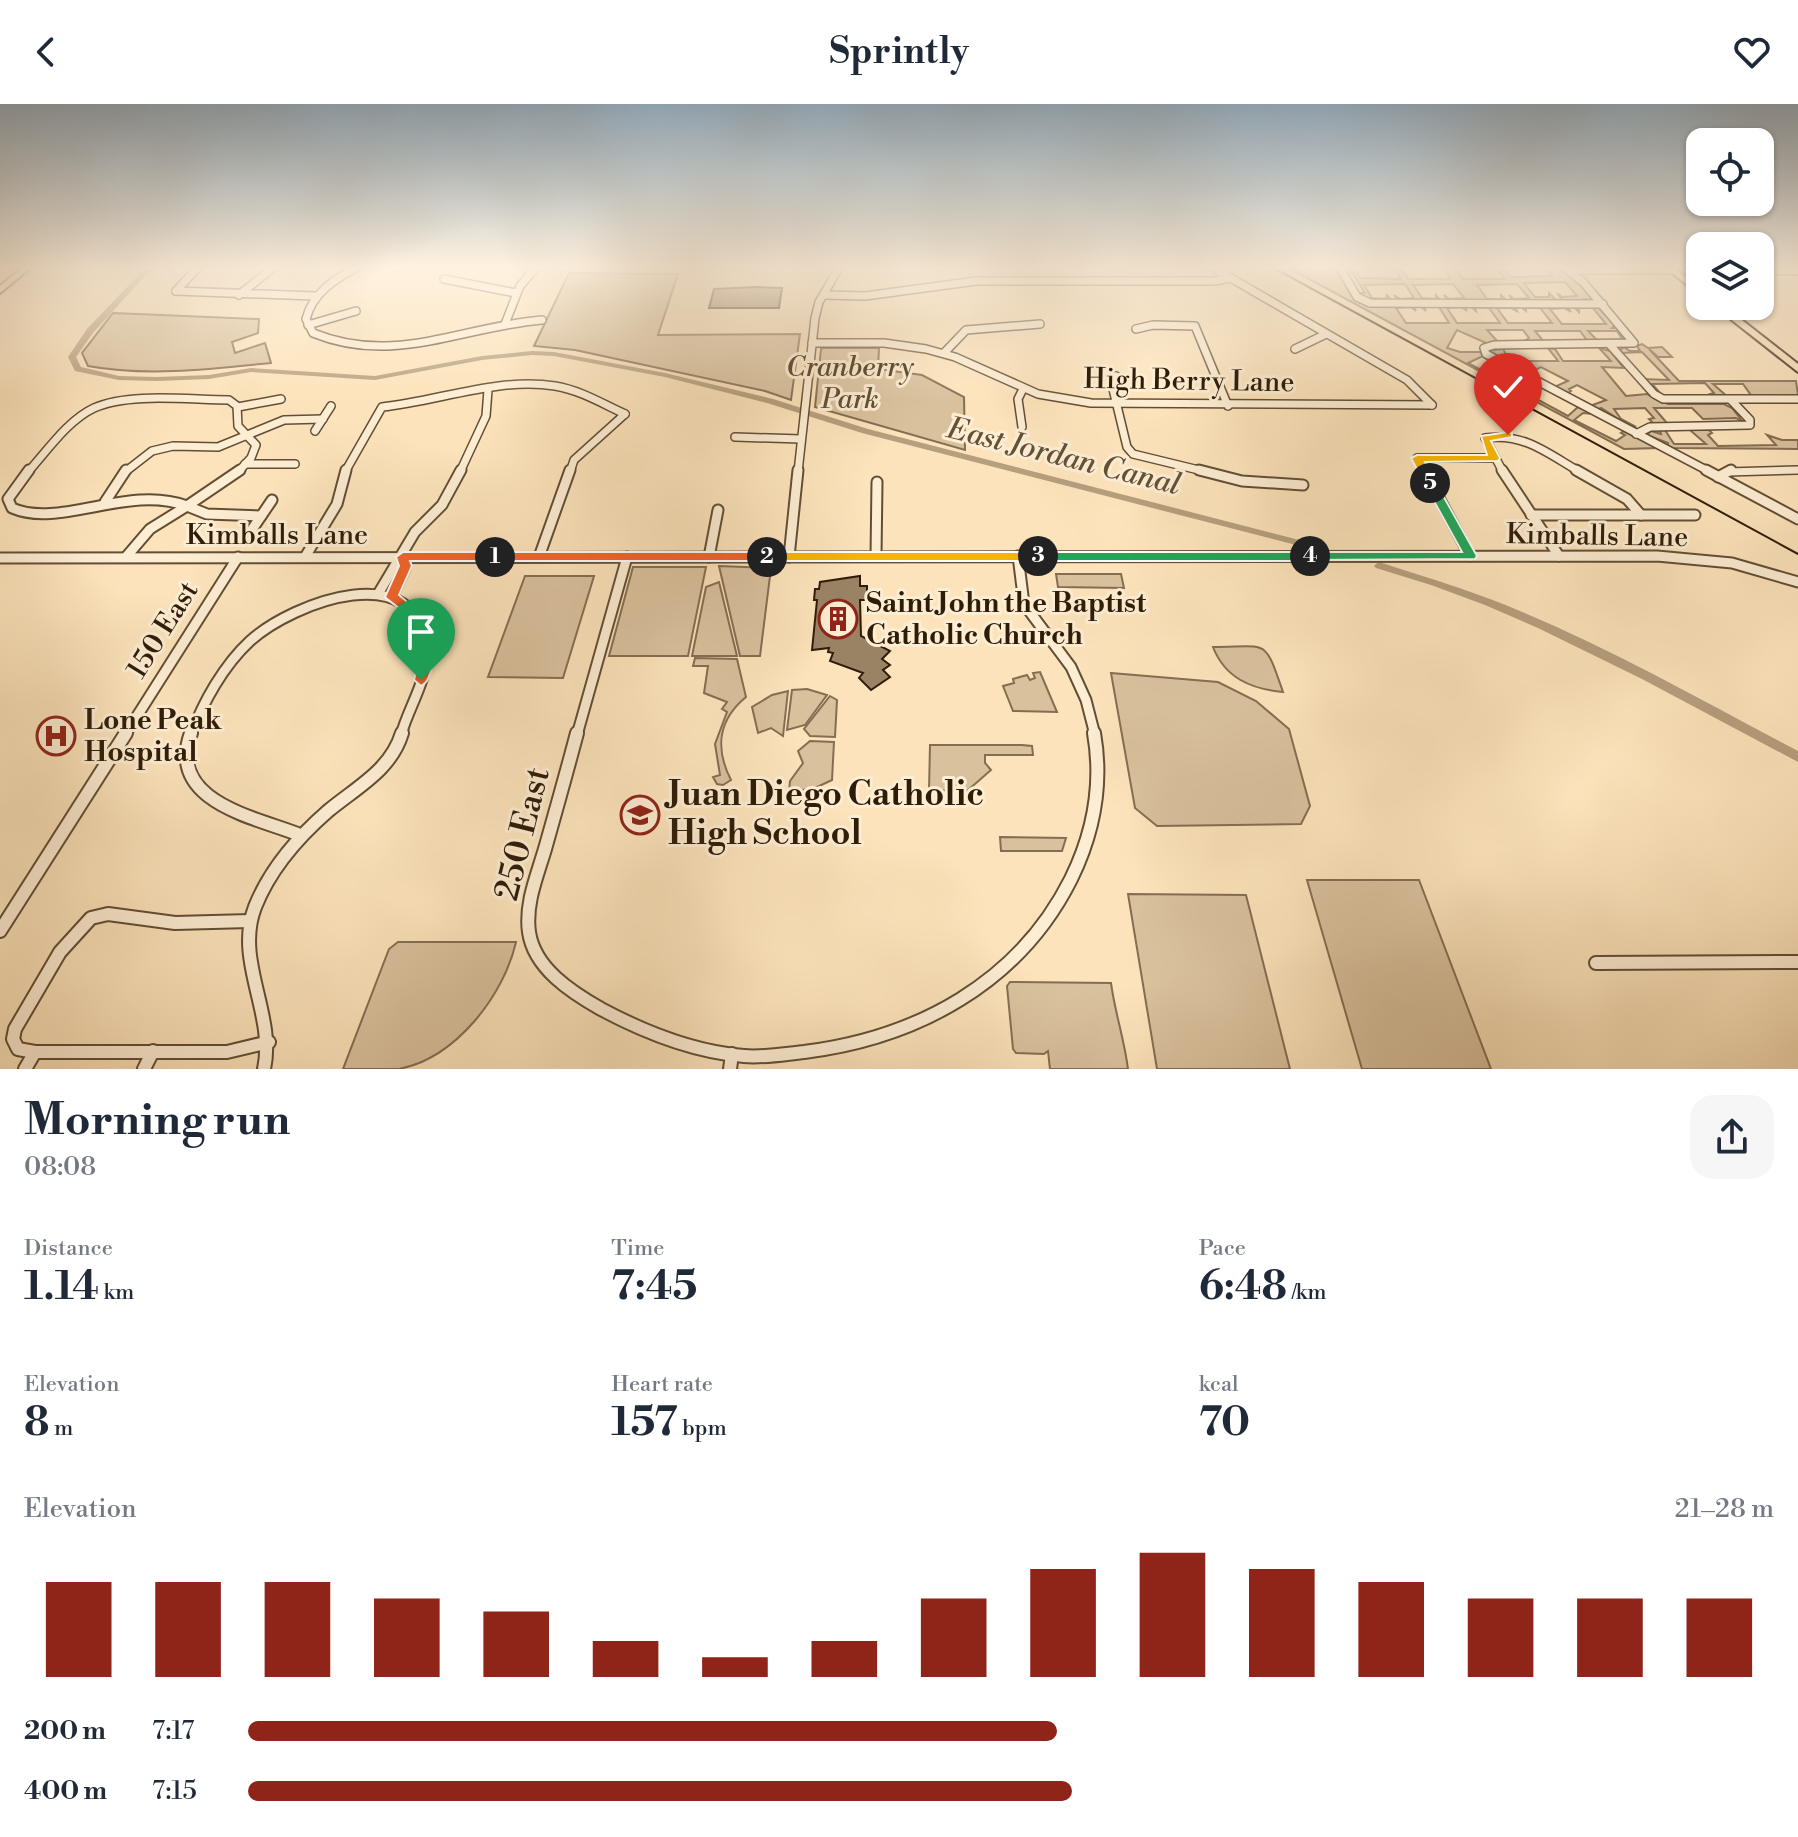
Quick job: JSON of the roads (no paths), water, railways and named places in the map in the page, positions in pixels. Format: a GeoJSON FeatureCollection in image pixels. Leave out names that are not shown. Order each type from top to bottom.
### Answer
{"type":"FeatureCollection","features":[{"type":"Feature","properties":{"kind":"main road"},"geometry":{"type":"LineString","coordinates":[[1736,320],[1798,369]]}},
{"type":"Feature","properties":{"kind":"street"},"geometry":{"type":"LineString","coordinates":[[308,311],[308,325],[313,333],[325,339],[368,347],[407,344],[505,324],[542,320]]}},
{"type":"Feature","properties":{"kind":"street"},"geometry":{"type":"LineString","coordinates":[[308,325],[356,311]]}},
{"type":"Feature","properties":{"kind":"street"},"geometry":{"type":"LineString","coordinates":[[505,324],[510,311]]}},
{"type":"Feature","properties":{"kind":"street"},"geometry":{"type":"LineString","coordinates":[[789,557],[816,311]]}},
{"type":"Feature","properties":{"kind":"street"},"geometry":{"type":"LineString","coordinates":[[1287,311],[1326,334]]}},
{"type":"Feature","properties":{"kind":"street"},"geometry":{"type":"LineString","coordinates":[[1609,311],[1634,341],[1631,345],[1494,345],[1484,348],[1489,357],[1798,519]]}},
{"type":"Feature","properties":{"kind":"street"},"geometry":{"type":"LineString","coordinates":[[944,353],[966,330],[1040,324]]}},
{"type":"Feature","properties":{"kind":"street"},"geometry":{"type":"LineString","coordinates":[[1136,329],[1153,325],[1195,326],[1228,406]]}},
{"type":"Feature","properties":{"kind":"street"},"geometry":{"type":"LineString","coordinates":[[1295,349],[1326,334]]}},
{"type":"Feature","properties":{"kind":"street","name":"High Berry Lane"},"geometry":{"type":"LineString","coordinates":[[812,343],[884,343],[944,353],[1023,389],[1064,399],[1117,405],[1432,405],[1413,384],[1326,334]]}},
{"type":"Feature","properties":{"kind":"street"},"geometry":{"type":"LineString","coordinates":[[1610,345],[1659,398],[1798,399]]}},
{"type":"Feature","properties":{"kind":"street"},"geometry":{"type":"LineString","coordinates":[[1116,376],[1112,385],[1128,449],[1136,456],[1255,483],[1303,485]]}},
{"type":"Feature","properties":{"kind":"street"},"geometry":{"type":"LineString","coordinates":[[305,557],[337,504],[345,472],[382,407],[411,405],[488,390],[553,385],[625,414],[574,460],[539,557]]}},
{"type":"Feature","properties":{"kind":"street"},"geometry":{"type":"LineString","coordinates":[[1022,427],[1018,399],[1023,389]]}},
{"type":"Feature","properties":{"kind":"street"},"geometry":{"type":"LineString","coordinates":[[385,595],[406,566],[403,557],[415,532],[442,505],[452,489],[486,416],[488,390]]}},
{"type":"Feature","properties":{"kind":"street"},"geometry":{"type":"LineString","coordinates":[[261,516],[211,515],[169,501],[105,502],[35,514],[19,512],[9,502],[14,487],[90,409],[109,402],[138,399],[235,404],[281,399]]}},
{"type":"Feature","properties":{"kind":"street"},"geometry":{"type":"LineString","coordinates":[[1636,434],[1648,427],[1750,425],[1750,420],[1731,400]]}},
{"type":"Feature","properties":{"kind":"street"},"geometry":{"type":"LineString","coordinates":[[126,557],[149,530],[223,484],[245,464],[256,443],[237,424],[235,404]]}},
{"type":"Feature","properties":{"kind":"street"},"geometry":{"type":"LineString","coordinates":[[315,431],[331,406]]}},
{"type":"Feature","properties":{"kind":"street"},"geometry":{"type":"LineString","coordinates":[[105,502],[126,469],[146,454],[173,446],[218,447],[284,420],[323,419]]}},
{"type":"Feature","properties":{"kind":"street"},"geometry":{"type":"LineString","coordinates":[[1559,556],[1494,458],[1485,438],[1508,435],[1525,441],[1627,499],[1641,515]]}},
{"type":"Feature","properties":{"kind":"street"},"geometry":{"type":"LineString","coordinates":[[735,437],[801,439]]}},
{"type":"Feature","properties":{"kind":"street"},"geometry":{"type":"LineString","coordinates":[[1470,556],[1417,458],[1494,458]]}},
{"type":"Feature","properties":{"kind":"street"},"geometry":{"type":"LineString","coordinates":[[245,464],[295,464]]}},
{"type":"Feature","properties":{"kind":"street"},"geometry":{"type":"LineString","coordinates":[[1718,477],[1732,470],[1798,470]]}},
{"type":"Feature","properties":{"kind":"street"},"geometry":{"type":"LineString","coordinates":[[876,556],[877,482]]}},
{"type":"Feature","properties":{"kind":"street"},"geometry":{"type":"LineString","coordinates":[[251,531],[272,500]]}},
{"type":"Feature","properties":{"kind":"street"},"geometry":{"type":"LineString","coordinates":[[709,557],[718,510]]}},
{"type":"Feature","properties":{"kind":"street"},"geometry":{"type":"LineString","coordinates":[[1531,515],[1695,515]]}},
{"type":"Feature","properties":{"kind":"street","name":"250 East"},"geometry":{"type":"LineString","coordinates":[[627,557],[528,908],[529,934],[550,972],[598,1008],[672,1042],[732,1054],[815,1053],[908,1029],[955,1006],[1013,963],[1059,907],[1091,834],[1098,791],[1096,738],[1072,669],[1061,650],[1027,610],[1018,556]]}},
{"type":"Feature","properties":{"kind":"street","name":"Kimballs Lane"},"geometry":{"type":"LineString","coordinates":[[0,558],[1559,556],[1701,559],[1749,567],[1798,582]]}},
{"type":"Feature","properties":{"kind":"street","name":"150 East"},"geometry":{"type":"LineString","coordinates":[[0,931],[238,557]]}},
{"type":"Feature","properties":{"kind":"street"},"geometry":{"type":"LineString","coordinates":[[264,1069],[269,1042],[248,950],[250,921],[276,863],[300,835],[382,767],[400,740],[405,719],[426,668],[428,648],[425,636],[410,610],[385,595],[310,607],[259,634],[231,664],[188,742],[188,768],[209,797],[231,809],[300,835]]}},
{"type":"Feature","properties":{"kind":"street"},"geometry":{"type":"LineString","coordinates":[[250,921],[188,924],[109,914],[88,919],[66,944],[15,1029],[14,1044],[21,1050],[35,1052],[227,1052],[269,1042]]}},
{"type":"Feature","properties":{"kind":"street"},"geometry":{"type":"LineString","coordinates":[[1596,963],[1798,962]]}},
{"type":"Feature","properties":{"kind":"street"},"geometry":{"type":"LineString","coordinates":[[144,1069],[153,1051]]}},
{"type":"Feature","properties":{"kind":"street"},"geometry":{"type":"LineString","coordinates":[[25,1069],[35,1052]]}},
{"type":"Feature","properties":{"kind":"street"},"geometry":{"type":"LineString","coordinates":[[730,1069],[732,1054]]}},
{"type":"Feature","properties":{"kind":"waterway","name":"East Jordan Canal"},"geometry":{"type":"LineString","coordinates":[[109,311],[72,357],[78,369],[119,378],[209,377],[251,370],[375,378],[482,358],[554,354],[665,375],[770,401],[865,431],[1319,548]]}},
{"type":"Feature","properties":{"kind":"waterway","name":"East Jordan Canal"},"geometry":{"type":"LineString","coordinates":[[1379,566],[1434,583],[1541,625],[1645,675],[1798,757]]}},
{"type":"Feature","properties":{"kind":"tram line"},"geometry":{"type":"LineString","coordinates":[[1353,311],[1798,554]]}},
{"type":"Feature","properties":{"kind":"place","name":"Saint John the Baptist Catholic Church"},"geometry":{"type":"Point","coordinates":[838,619]}},
{"type":"Feature","properties":{"kind":"place","name":"Lone Peak Hospital"},"geometry":{"type":"Point","coordinates":[56,736]}},
{"type":"Feature","properties":{"kind":"place","name":"Juan Diego Catholic High School"},"geometry":{"type":"Point","coordinates":[640,815]}},
{"type":"Feature","properties":{"kind":"park label","name":"Cranberry Park"},"geometry":{"type":"Point","coordinates":[850,383]}}]}
